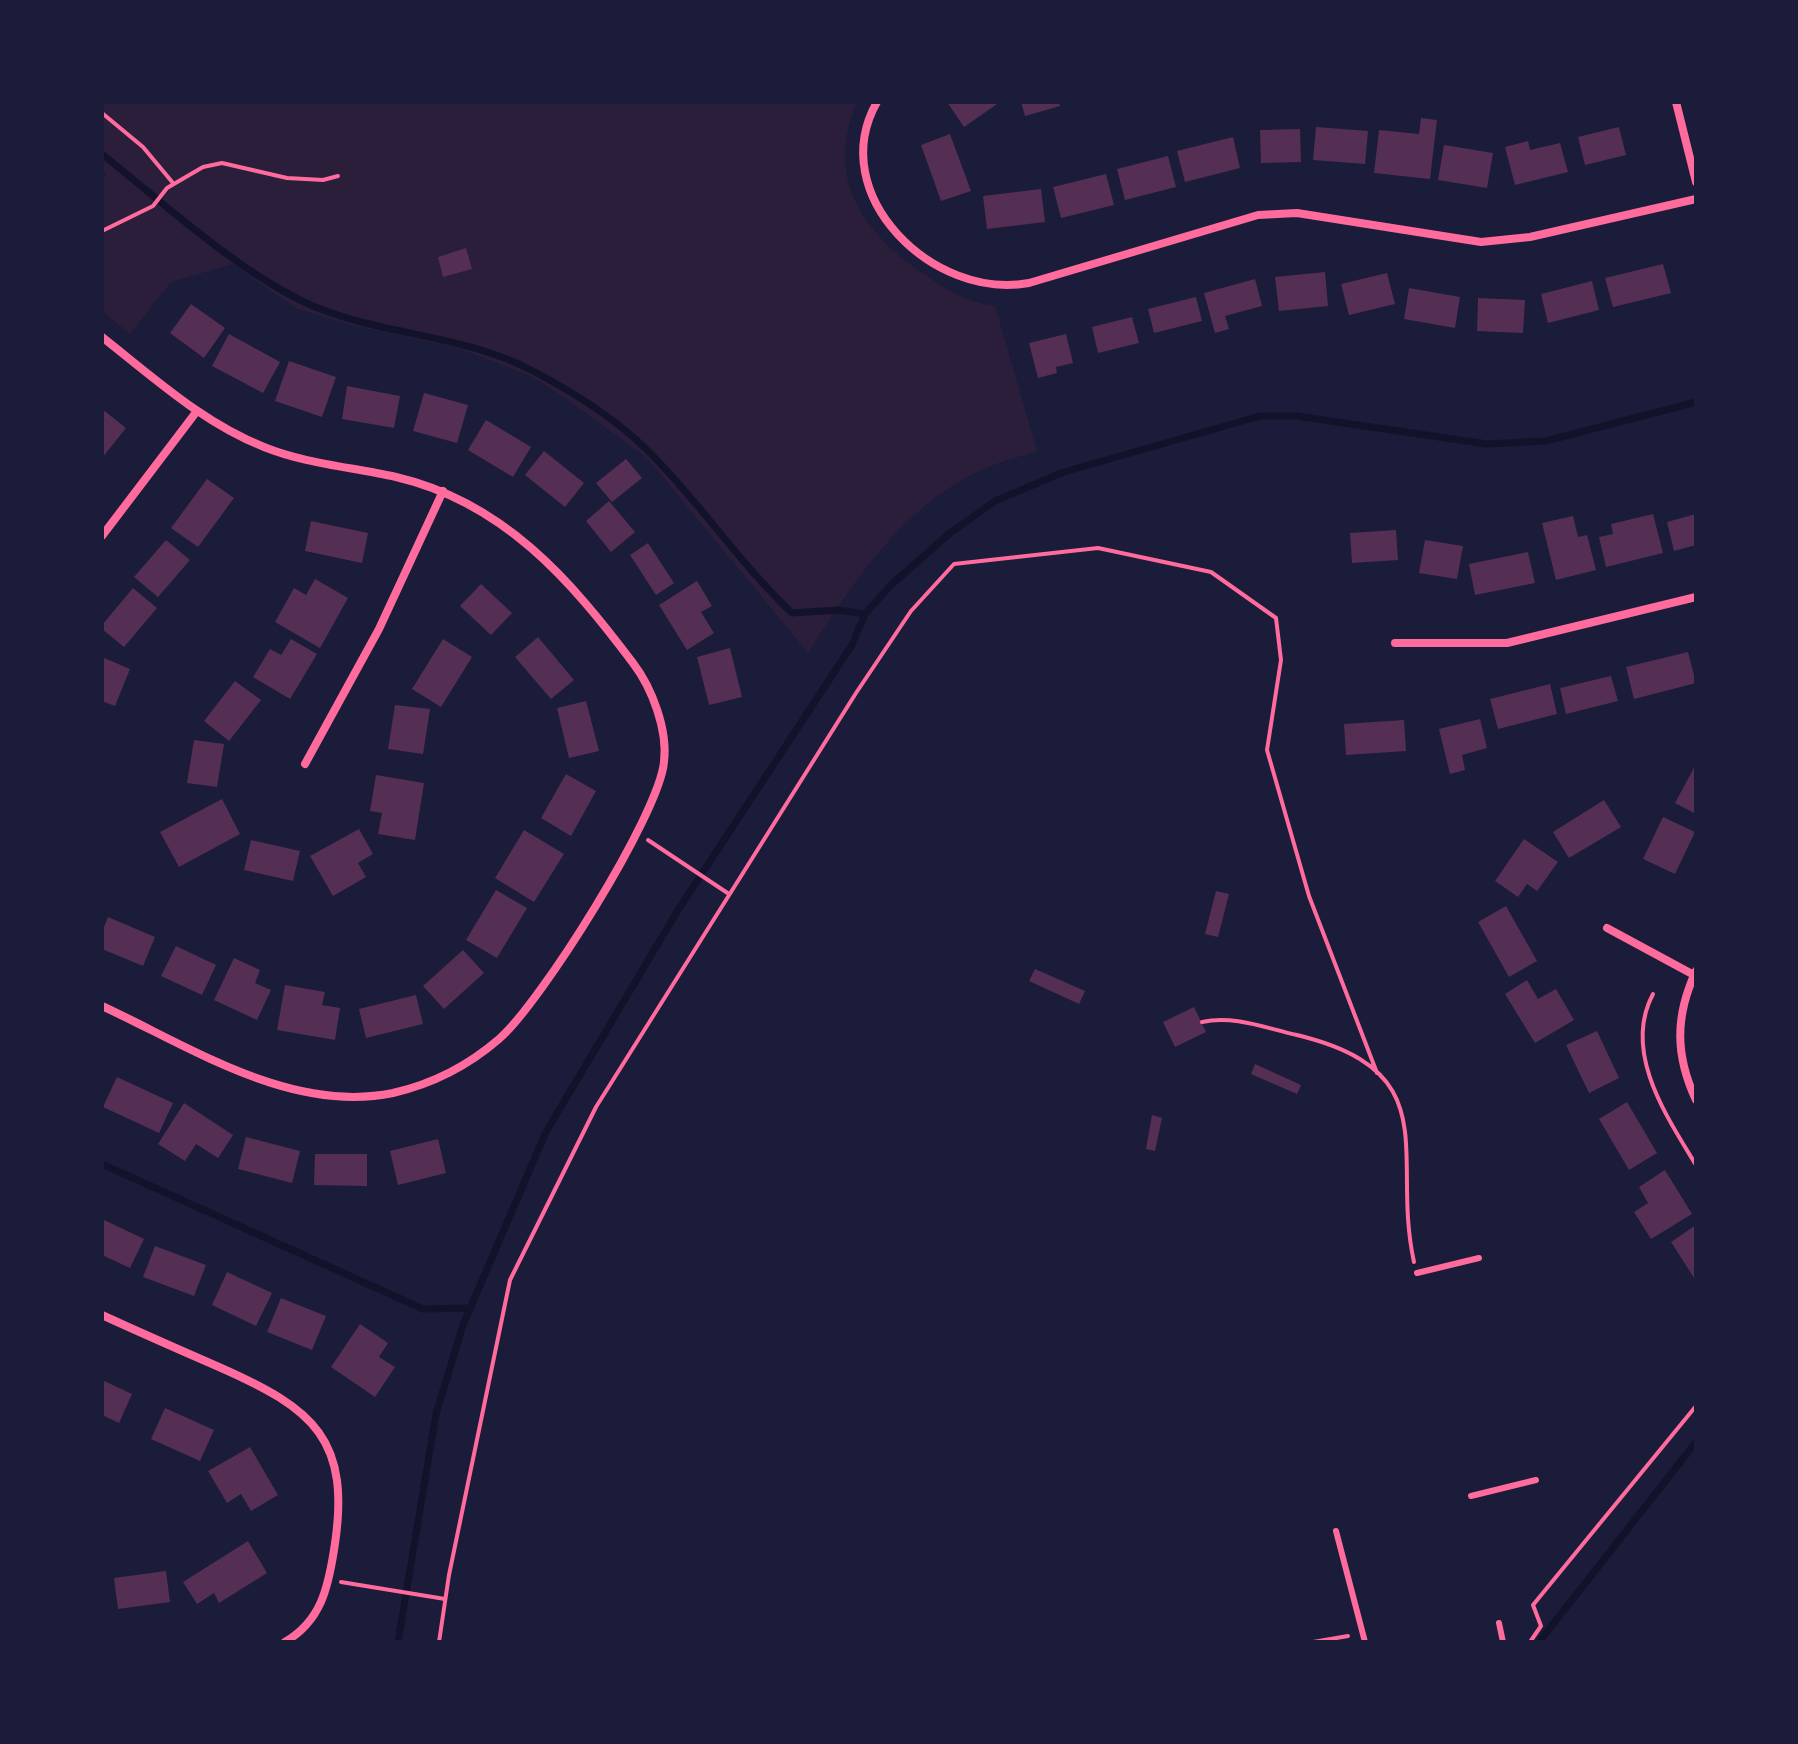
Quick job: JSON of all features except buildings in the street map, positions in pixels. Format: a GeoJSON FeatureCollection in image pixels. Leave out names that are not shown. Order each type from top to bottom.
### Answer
{"type":"FeatureCollection","features":[{"type":"Feature","properties":{"kind":"street"},"geometry":{"type":"LineString","coordinates":[[877,102],[868,118],[861,156],[865,180],[877,209],[893,230],[924,256],[959,275],[1001,286],[1029,283],[1258,215],[1297,213],[1481,242],[1530,237],[1696,199]]}},
{"type":"Feature","properties":{"kind":"street"},"geometry":{"type":"LineString","coordinates":[[1676,102],[1696,182]]}},
{"type":"Feature","properties":{"kind":"street"},"geometry":{"type":"LineString","coordinates":[[102,337],[197,411],[259,446],[284,455],[399,478],[443,491],[471,503],[529,542],[557,571],[636,667],[652,696],[661,727],[665,761],[657,793],[638,834],[527,1009],[501,1037],[467,1063],[406,1088],[352,1097],[293,1089],[265,1081],[102,1006]]}},
{"type":"Feature","properties":{"kind":"street"},"geometry":{"type":"LineString","coordinates":[[102,536],[197,411]]}},
{"type":"Feature","properties":{"kind":"street"},"geometry":{"type":"LineString","coordinates":[[305,764],[379,629],[443,491]]}},
{"type":"Feature","properties":{"kind":"street"},"geometry":{"type":"LineString","coordinates":[[1395,643],[1507,643],[1696,597]]}},
{"type":"Feature","properties":{"kind":"street"},"geometry":{"type":"LineString","coordinates":[[1607,928],[1695,973],[1679,1020],[1678,1046],[1696,1100]]}},
{"type":"Feature","properties":{"kind":"street"},"geometry":{"type":"LineString","coordinates":[[102,1315],[272,1391],[302,1411],[321,1435],[334,1460],[339,1489],[336,1540],[329,1580],[311,1622],[285,1642]]}},
{"type":"Feature","properties":{"kind":"lane"},"geometry":{"type":"LineString","coordinates":[[1417,1273],[1479,1258]]}},
{"type":"Feature","properties":{"kind":"lane"},"geometry":{"type":"LineString","coordinates":[[1471,1496],[1536,1480]]}},
{"type":"Feature","properties":{"kind":"lane"},"geometry":{"type":"LineString","coordinates":[[1336,1531],[1365,1642]]}},
{"type":"Feature","properties":{"kind":"lane"},"geometry":{"type":"LineString","coordinates":[[1499,1623],[1503,1642]]}},
{"type":"Feature","properties":{"kind":"path"},"geometry":{"type":"LineString","coordinates":[[102,113],[143,147],[173,183]]}},
{"type":"Feature","properties":{"kind":"path"},"geometry":{"type":"LineString","coordinates":[[102,231],[153,206],[173,183],[203,167],[222,163],[287,178],[323,180],[338,176]]}},
{"type":"Feature","properties":{"kind":"path"},"geometry":{"type":"LineString","coordinates":[[439,1642],[510,1280],[596,1107],[911,611],[954,564],[1098,548],[1211,572],[1276,618],[1281,660],[1267,750],[1309,896],[1377,1073]]}},
{"type":"Feature","properties":{"kind":"path"},"geometry":{"type":"LineString","coordinates":[[638,834],[729,894]]}},
{"type":"Feature","properties":{"kind":"path"},"geometry":{"type":"LineString","coordinates":[[1653,994],[1647,1004],[1644,1032],[1650,1081],[1660,1105],[1696,1165]]}},
{"type":"Feature","properties":{"kind":"path"},"geometry":{"type":"LineString","coordinates":[[1202,1022],[1224,1018],[1314,1039],[1362,1059],[1389,1085],[1403,1112],[1409,1160],[1410,1242],[1417,1273]]}},
{"type":"Feature","properties":{"kind":"path"},"geometry":{"type":"LineString","coordinates":[[1530,1642],[1541,1626],[1533,1605],[1696,1406]]}},
{"type":"Feature","properties":{"kind":"path"},"geometry":{"type":"LineString","coordinates":[[329,1580],[445,1599]]}},
{"type":"Feature","properties":{"kind":"path"},"geometry":{"type":"LineString","coordinates":[[1313,1642],[1348,1634],[1350,1642]]}},
{"type":"Feature","properties":{"kind":"shaded area"},"geometry":{"type":"Polygon","coordinates":[[[102,102],[857,102],[848,128],[845,153],[847,176],[854,198],[865,218],[897,254],[945,288],[995,306],[1037,451],[984,469],[955,484],[905,524],[863,573],[808,653],[647,458],[533,377],[458,348],[355,326],[297,309],[233,264],[171,282],[130,334],[102,311],[102,180],[106,174],[102,170],[102,102]]]}},
{"type":"Feature","properties":{"kind":"waterway"},"geometry":{"type":"LineString","coordinates":[[102,154],[204,237],[286,293],[313,306],[367,324],[479,349],[533,371],[562,387],[607,417],[647,450],[754,574],[792,613],[838,610],[865,614]]}},
{"type":"Feature","properties":{"kind":"waterway"},"geometry":{"type":"LineString","coordinates":[[398,1642],[436,1414],[463,1325],[546,1132],[678,910],[852,645],[865,614],[891,585],[950,533],[995,501],[1064,472],[1260,416],[1296,416],[1487,444],[1546,441],[1696,402]]}},
{"type":"Feature","properties":{"kind":"waterway"},"geometry":{"type":"LineString","coordinates":[[102,1164],[423,1309],[470,1308]]}},
{"type":"Feature","properties":{"kind":"waterway"},"geometry":{"type":"LineString","coordinates":[[1539,1642],[1696,1442]]}}]}
